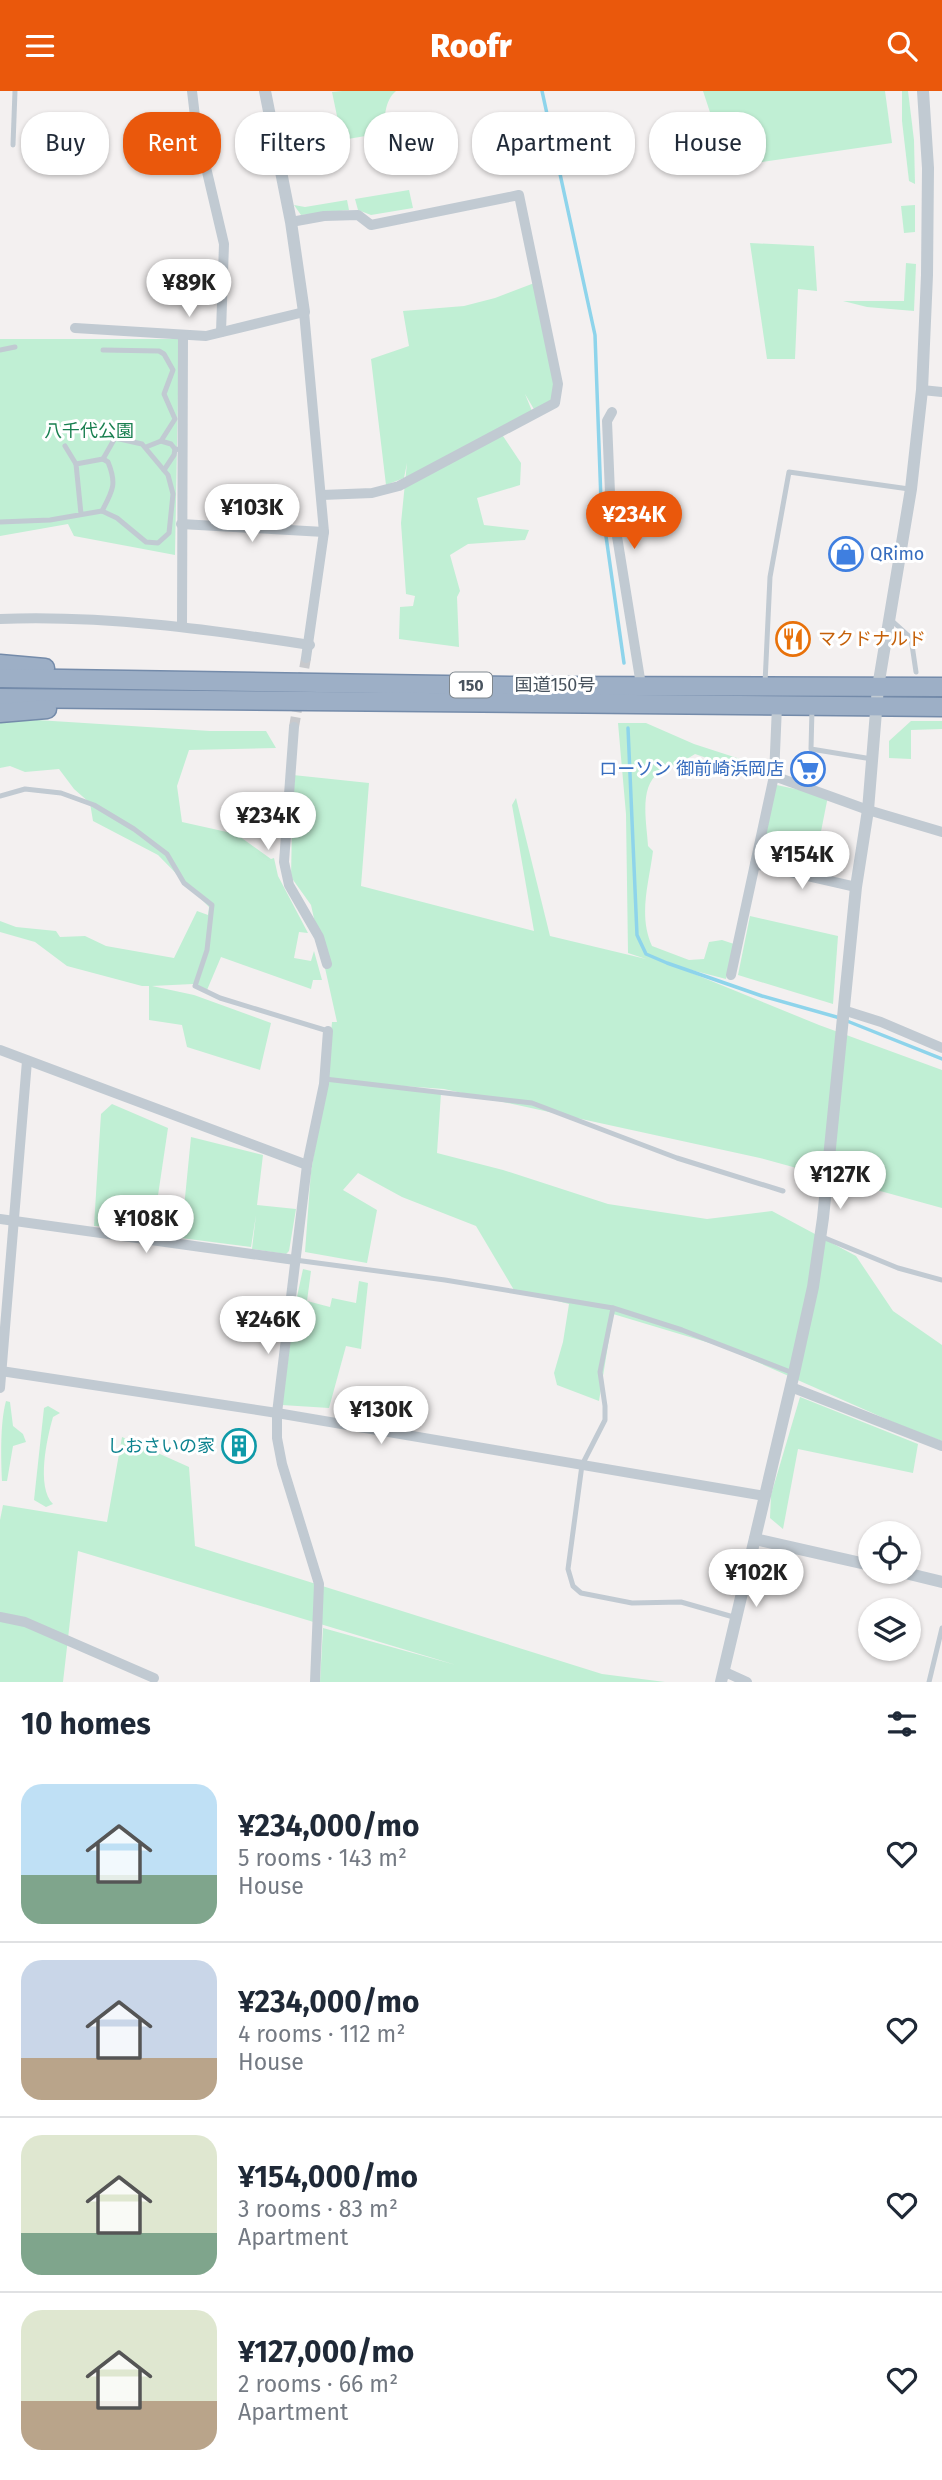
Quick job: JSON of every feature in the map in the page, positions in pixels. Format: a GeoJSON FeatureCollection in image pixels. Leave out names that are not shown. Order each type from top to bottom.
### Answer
{"type":"FeatureCollection","features":[{"type":"Feature","properties":{"kind":"highway","name":"150"},"geometry":{"type":"LineString","coordinates":[[0,664],[144,679]]}},
{"type":"Feature","properties":{"kind":"highway","name":"国道150号"},"geometry":{"type":"LineString","coordinates":[[0,678],[513,686],[942,687]]}},
{"type":"Feature","properties":{"kind":"highway","name":"国道150号"},"geometry":{"type":"LineString","coordinates":[[0,698],[942,707]]}},
{"type":"Feature","properties":{"kind":"highway","name":"150"},"geometry":{"type":"LineString","coordinates":[[0,713],[138,700]]}},
{"type":"Feature","properties":{"kind":"street"},"geometry":{"type":"LineString","coordinates":[[192,91],[196,125],[224,244],[221,332]]}},
{"type":"Feature","properties":{"kind":"street"},"geometry":{"type":"LineString","coordinates":[[265,91],[292,222],[322,495],[324,532],[310,645],[306,658]]}},
{"type":"Feature","properties":{"kind":"street"},"geometry":{"type":"LineString","coordinates":[[747,1682],[723,1677],[813,1287],[856,887],[868,810],[878,687],[911,489],[922,390],[928,168],[923,91]]}},
{"type":"Feature","properties":{"kind":"street"},"geometry":{"type":"LineString","coordinates":[[292,222],[324,216],[358,215],[371,225],[519,195],[558,384],[555,403],[399,486],[372,493],[322,495]]}},
{"type":"Feature","properties":{"kind":"street"},"geometry":{"type":"LineString","coordinates":[[75,328],[206,336],[304,312]]}},
{"type":"Feature","properties":{"kind":"street"},"geometry":{"type":"LineString","coordinates":[[182,626],[178,449],[183,335]]}},
{"type":"Feature","properties":{"kind":"street"},"geometry":{"type":"LineString","coordinates":[[922,390],[942,392]]}},
{"type":"Feature","properties":{"kind":"street"},"geometry":{"type":"LineString","coordinates":[[612,412],[607,421],[610,493],[641,685]]}},
{"type":"Feature","properties":{"kind":"street"},"geometry":{"type":"LineString","coordinates":[[181,524],[324,532]]}},
{"type":"Feature","properties":{"kind":"street"},"geometry":{"type":"LineString","coordinates":[[0,619],[41,617],[182,626],[310,645]]}},
{"type":"Feature","properties":{"kind":"street"},"geometry":{"type":"LineString","coordinates":[[731,975],[774,776],[777,706]]}},
{"type":"Feature","properties":{"kind":"street"},"geometry":{"type":"LineString","coordinates":[[295,727],[284,862],[289,885],[319,937],[327,964]]}},
{"type":"Feature","properties":{"kind":"street"},"geometry":{"type":"LineString","coordinates":[[774,776],[868,810],[942,832]]}},
{"type":"Feature","properties":{"kind":"street"},"geometry":{"type":"LineString","coordinates":[[755,864],[856,887]]}},
{"type":"Feature","properties":{"kind":"street"},"geometry":{"type":"LineString","coordinates":[[843,1011],[881,1022],[942,1048]]}},
{"type":"Feature","properties":{"kind":"street"},"geometry":{"type":"LineString","coordinates":[[315,1682],[319,1584],[282,1464],[277,1438],[277,1413],[307,1165],[325,1079],[328,1031]]}},
{"type":"Feature","properties":{"kind":"street"},"geometry":{"type":"LineString","coordinates":[[0,1050],[307,1165]]}},
{"type":"Feature","properties":{"kind":"street"},"geometry":{"type":"LineString","coordinates":[[0,1388],[27,1061]]}},
{"type":"Feature","properties":{"kind":"street"},"geometry":{"type":"LineString","coordinates":[[0,1219],[295,1260]]}},
{"type":"Feature","properties":{"kind":"street"},"geometry":{"type":"LineString","coordinates":[[1,1371],[277,1413],[765,1496]]}},
{"type":"Feature","properties":{"kind":"street"},"geometry":{"type":"LineString","coordinates":[[791,1387],[942,1446]]}},
{"type":"Feature","properties":{"kind":"street"},"geometry":{"type":"LineString","coordinates":[[755,1539],[858,1562]]}},
{"type":"Feature","properties":{"kind":"street"},"geometry":{"type":"LineString","coordinates":[[921,1577],[942,1582]]}},
{"type":"Feature","properties":{"kind":"street"},"geometry":{"type":"LineString","coordinates":[[0,1617],[25,1622],[154,1678]]}},
{"type":"Feature","properties":{"kind":"lane"},"geometry":{"type":"LineString","coordinates":[[13,145],[15,91]]}},
{"type":"Feature","properties":{"kind":"lane"},"geometry":{"type":"LineString","coordinates":[[0,349],[15,347]]}},
{"type":"Feature","properties":{"kind":"lane"},"geometry":{"type":"LineString","coordinates":[[103,350],[159,351],[164,354],[173,370],[164,394],[175,419],[161,441],[146,447]]}},
{"type":"Feature","properties":{"kind":"lane"},"geometry":{"type":"LineString","coordinates":[[0,523],[50,520],[102,510],[117,518],[146,542],[158,543],[169,533],[173,494],[168,475],[146,447],[115,438],[103,459]]}},
{"type":"Feature","properties":{"kind":"lane"},"geometry":{"type":"LineString","coordinates":[[161,441],[178,449],[164,470]]}},
{"type":"Feature","properties":{"kind":"lane"},"geometry":{"type":"LineString","coordinates":[[65,446],[76,464],[81,514]]}},
{"type":"Feature","properties":{"kind":"lane"},"geometry":{"type":"LineString","coordinates":[[76,464],[103,459],[108,462],[114,476],[114,486],[102,510]]}},
{"type":"Feature","properties":{"kind":"lane"},"geometry":{"type":"LineString","coordinates":[[765,686],[770,577],[789,472],[911,489]]}},
{"type":"Feature","properties":{"kind":"lane"},"geometry":{"type":"LineString","coordinates":[[890,619],[911,638],[916,672]]}},
{"type":"Feature","properties":{"kind":"lane"},"geometry":{"type":"LineString","coordinates":[[812,706],[811,749],[872,759]]}},
{"type":"Feature","properties":{"kind":"lane"},"geometry":{"type":"LineString","coordinates":[[0,796],[24,789],[61,793],[94,805],[134,829],[167,854],[184,883],[212,905],[207,950],[195,986],[220,998],[328,1031]]}},
{"type":"Feature","properties":{"kind":"lane"},"geometry":{"type":"LineString","coordinates":[[325,1079],[532,1103],[677,1157],[783,1191]]}},
{"type":"Feature","properties":{"kind":"lane"},"geometry":{"type":"LineString","coordinates":[[820,1236],[898,1268],[942,1280]]}},
{"type":"Feature","properties":{"kind":"lane"},"geometry":{"type":"LineString","coordinates":[[295,1260],[445,1280],[613,1308],[682,1330],[794,1373]]}},
{"type":"Feature","properties":{"kind":"lane"},"geometry":{"type":"LineString","coordinates":[[613,1308],[600,1372],[605,1420],[582,1465],[568,1569],[573,1586],[582,1593],[632,1602],[681,1602],[737,1618]]}},
{"type":"Feature","properties":{"kind":"lane"},"geometry":{"type":"LineString","coordinates":[[929,1682],[942,1628]]}},
{"type":"Feature","properties":{"kind":"green space"},"geometry":{"type":"Polygon","coordinates":[[[396,91],[386,112],[364,112],[364,136],[350,139],[350,112],[336,112],[332,92],[396,91]]]}},
{"type":"Feature","properties":{"kind":"green space"},"geometry":{"type":"Polygon","coordinates":[[[703,91],[885,91],[892,143],[766,161],[766,112],[710,112],[703,91]]]}},
{"type":"Feature","properties":{"kind":"green space"},"geometry":{"type":"Polygon","coordinates":[[[902,91],[908,91],[914,140],[915,184],[909,181],[902,121],[902,91]]]}},
{"type":"Feature","properties":{"kind":"green space"},"geometry":{"type":"Polygon","coordinates":[[[409,190],[413,208],[371,215],[358,210],[355,199],[409,190]]]}},
{"type":"Feature","properties":{"kind":"green space"},"geometry":{"type":"Polygon","coordinates":[[[347,200],[349,210],[301,215],[294,205],[305,207],[347,200]]]}},
{"type":"Feature","properties":{"kind":"green space"},"geometry":{"type":"Polygon","coordinates":[[[915,205],[915,232],[904,233],[901,206],[915,205]]]}},
{"type":"Feature","properties":{"kind":"green space"},"geometry":{"type":"Polygon","coordinates":[[[750,243],[814,246],[817,291],[798,289],[795,359],[767,359],[750,243]]]}},
{"type":"Feature","properties":{"kind":"green space"},"geometry":{"type":"Polygon","coordinates":[[[906,263],[916,264],[914,311],[867,307],[843,301],[904,301],[906,263]]]}},
{"type":"Feature","properties":{"kind":"green space"},"geometry":{"type":"Polygon","coordinates":[[[537,282],[554,383],[554,400],[535,411],[525,394],[532,411],[501,433],[521,463],[520,485],[477,498],[484,525],[529,530],[525,540],[468,544],[450,555],[460,591],[457,597],[459,647],[399,639],[400,607],[413,606],[415,596],[406,594],[401,523],[407,463],[404,478],[386,485],[371,359],[409,346],[403,311],[464,306],[537,282]]]}},
{"type":"Feature","properties":{"kind":"green space","name":"八千代公園"},"geometry":{"type":"Polygon","coordinates":[[[0,339],[179,339],[175,555],[74,536],[68,524],[0,536],[0,339]]]}},
{"type":"Feature","properties":{"kind":"green space"},"geometry":{"type":"Polygon","coordinates":[[[37,720],[210,731],[266,731],[276,748],[189,750],[177,786],[182,822],[236,834],[271,859],[274,858],[278,876],[308,933],[299,932],[294,958],[311,961],[314,951],[322,980],[313,980],[311,989],[221,957],[207,990],[193,984],[152,986],[194,995],[271,1023],[260,1070],[187,1047],[182,1025],[149,1020],[149,986],[67,966],[35,942],[0,932],[0,921],[16,927],[56,931],[60,937],[85,936],[106,946],[174,958],[197,911],[208,915],[209,907],[158,855],[93,821],[90,803],[74,789],[59,769],[25,772],[10,766],[0,768],[0,722],[37,720]]]}},
{"type":"Feature","properties":{"kind":"green space"},"geometry":{"type":"Polygon","coordinates":[[[911,721],[942,721],[942,729],[911,730],[911,759],[889,758],[889,741],[911,721]]]}},
{"type":"Feature","properties":{"kind":"green space"},"geometry":{"type":"Polygon","coordinates":[[[618,723],[646,723],[694,744],[771,769],[768,779],[695,754],[653,778],[645,806],[648,846],[653,851],[645,911],[652,946],[689,960],[704,959],[709,942],[722,940],[734,944],[726,979],[672,965],[819,1025],[942,1070],[942,1208],[760,1158],[444,1089],[389,1085],[441,1093],[437,1153],[503,1170],[608,1204],[707,1219],[772,1211],[856,1256],[893,1311],[942,1345],[942,1441],[904,1427],[723,1347],[613,1314],[599,1401],[557,1385],[554,1373],[563,1342],[569,1304],[514,1290],[476,1226],[402,1197],[358,1173],[343,1190],[377,1210],[367,1263],[305,1252],[311,1171],[327,1079],[332,1022],[337,1022],[311,905],[291,877],[293,775],[369,783],[361,886],[534,931],[512,805],[516,798],[550,936],[646,959],[628,953],[626,814],[618,723]]]}},
{"type":"Feature","properties":{"kind":"green space"},"geometry":{"type":"Polygon","coordinates":[[[772,784],[828,796],[812,877],[756,860],[772,784]]]}},
{"type":"Feature","properties":{"kind":"green space"},"geometry":{"type":"Polygon","coordinates":[[[750,916],[838,936],[833,1004],[738,975],[750,916]]]}},
{"type":"Feature","properties":{"kind":"green space"},"geometry":{"type":"Polygon","coordinates":[[[112,1104],[168,1128],[153,1229],[94,1226],[101,1114],[112,1104]]]}},
{"type":"Feature","properties":{"kind":"green space"},"geometry":{"type":"Polygon","coordinates":[[[191,1137],[263,1155],[257,1205],[296,1209],[289,1251],[286,1254],[252,1249],[256,1215],[251,1247],[181,1238],[191,1137]]]}},
{"type":"Feature","properties":{"kind":"green space"},"geometry":{"type":"Polygon","coordinates":[[[303,1269],[311,1271],[307,1301],[330,1307],[332,1298],[356,1303],[359,1281],[368,1283],[361,1349],[346,1346],[329,1408],[282,1405],[295,1306],[303,1269]]]}},
{"type":"Feature","properties":{"kind":"green space"},"geometry":{"type":"Polygon","coordinates":[[[800,1397],[918,1444],[913,1473],[798,1449],[783,1529],[770,1518],[771,1495],[800,1397]]]}},
{"type":"Feature","properties":{"kind":"green space"},"geometry":{"type":"Polygon","coordinates":[[[6,1401],[10,1402],[13,1426],[23,1434],[26,1442],[13,1446],[7,1481],[2,1481],[2,1430],[6,1401]]]}},
{"type":"Feature","properties":{"kind":"green space"},"geometry":{"type":"Polygon","coordinates":[[[48,1406],[60,1413],[53,1417],[44,1462],[45,1486],[53,1504],[46,1507],[34,1500],[44,1408],[48,1406]]]}},
{"type":"Feature","properties":{"kind":"green space"},"geometry":{"type":"Polygon","coordinates":[[[122,1437],[189,1467],[195,1546],[602,1674],[665,1682],[320,1682],[323,1628],[456,1665],[78,1551],[63,1682],[0,1682],[0,1520],[3,1505],[107,1522],[122,1437]]]}},
{"type":"Feature","properties":{"kind":"waterway"},"geometry":{"type":"LineString","coordinates":[[542,91],[595,335],[601,501],[624,663]]}},
{"type":"Feature","properties":{"kind":"waterway"},"geometry":{"type":"LineString","coordinates":[[628,728],[637,935],[646,954],[762,996],[840,1018]]}},
{"type":"Feature","properties":{"kind":"waterway"},"geometry":{"type":"LineString","coordinates":[[847,1021],[942,1059]]}},
{"type":"Feature","properties":{"kind":"tunnel"},"geometry":{"type":"LineString","coordinates":[[294,727],[306,658]]}},
{"type":"Feature","properties":{"kind":"place","name":"QRimo"},"geometry":{"type":"Point","coordinates":[846,554]}},
{"type":"Feature","properties":{"kind":"place","name":"マクドナルド"},"geometry":{"type":"Point","coordinates":[793,639]}},
{"type":"Feature","properties":{"kind":"place","name":"ローソン 御前崎浜岡店"},"geometry":{"type":"Point","coordinates":[808,769]}},
{"type":"Feature","properties":{"kind":"place","name":"しおさいの家"},"geometry":{"type":"Point","coordinates":[239,1446]}}]}
